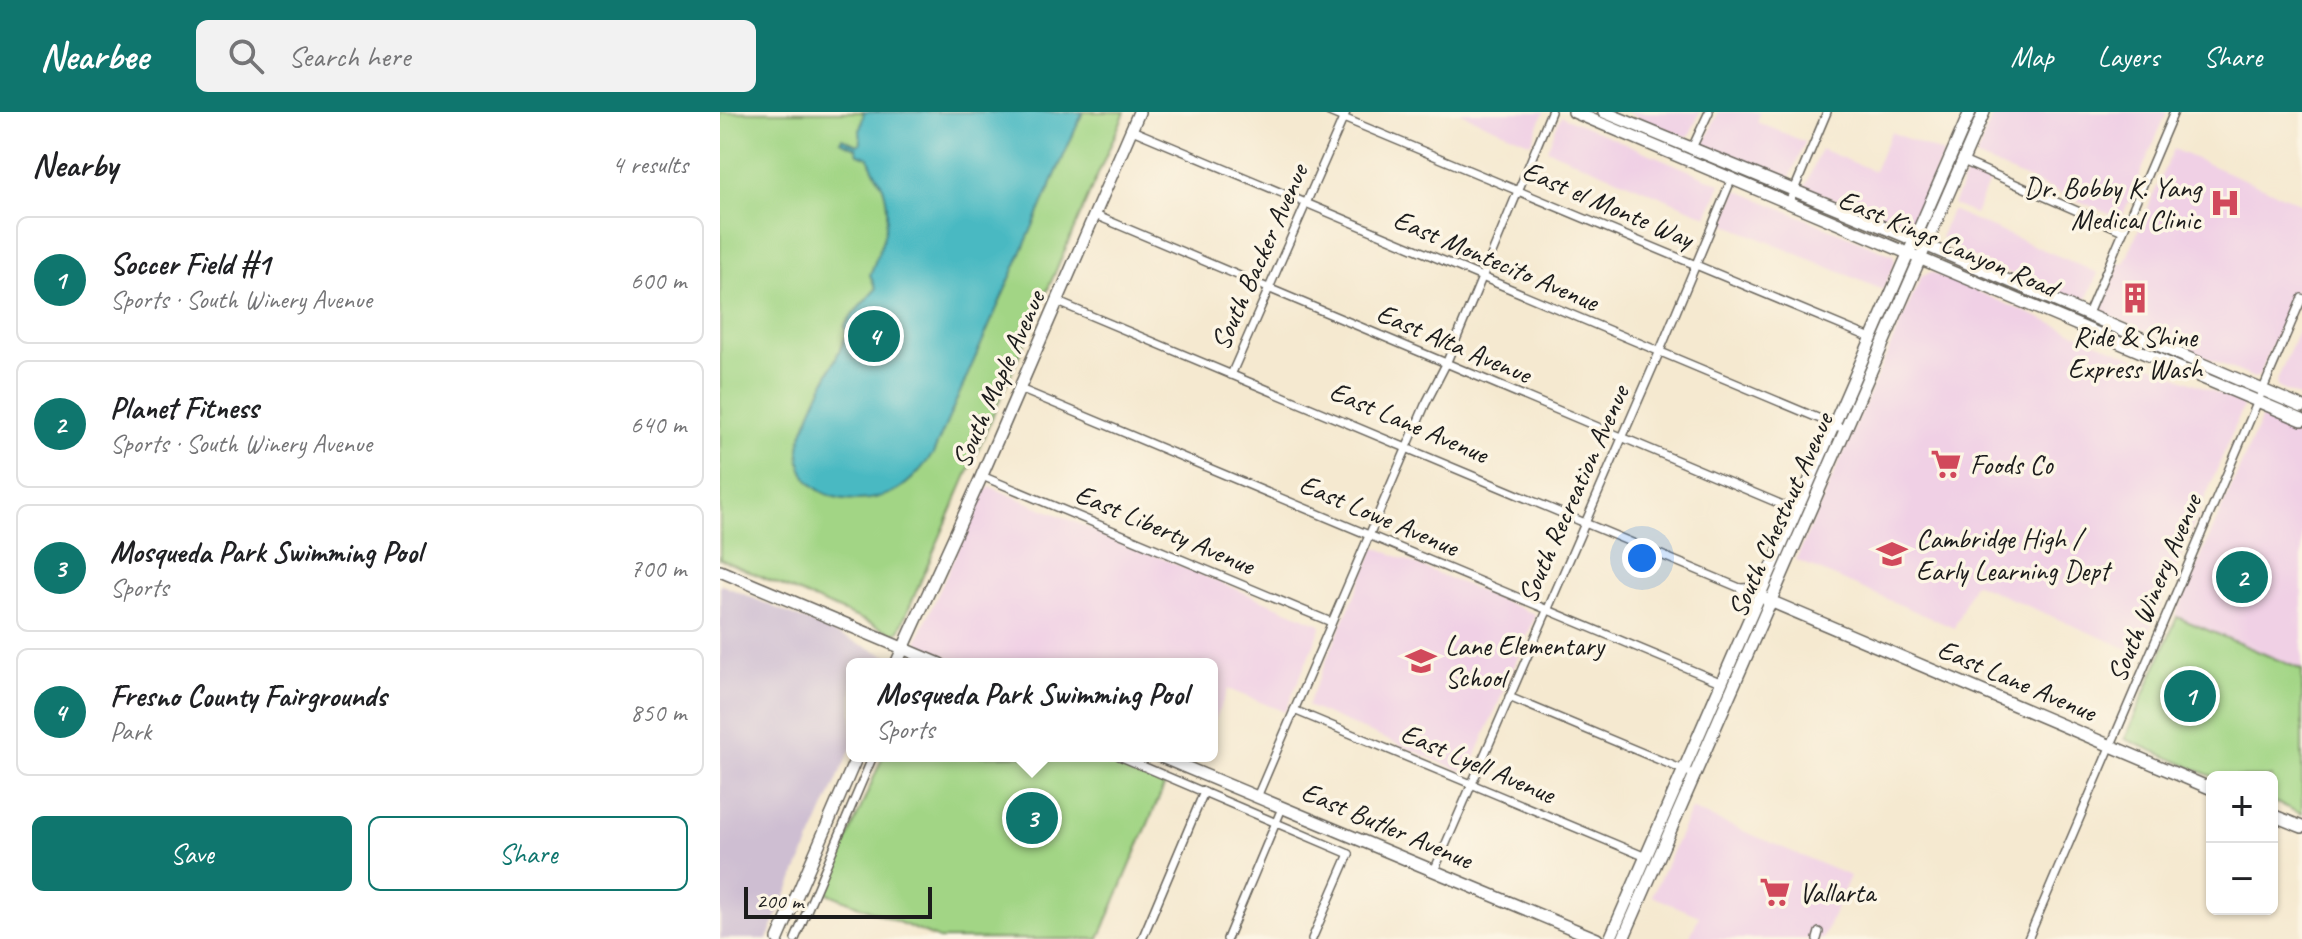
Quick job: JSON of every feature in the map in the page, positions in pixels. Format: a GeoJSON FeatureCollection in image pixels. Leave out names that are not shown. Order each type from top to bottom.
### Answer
{"type":"FeatureCollection","features":[{"type":"Feature","properties":{"kind":"main road","name":"South Maple Avenue"},"geometry":{"type":"LineString","coordinates":[[899,658],[982,476],[1139,112]]}},
{"type":"Feature","properties":{"kind":"main road","name":"East Kings Canyon Road"},"geometry":{"type":"LineString","coordinates":[[1574,112],[1794,190],[1926,245],[2261,396],[2302,420]]}},
{"type":"Feature","properties":{"kind":"main road","name":"East Kings Canyon Road"},"geometry":{"type":"LineString","coordinates":[[1604,112],[1732,178],[2261,396],[2302,407]]}},
{"type":"Feature","properties":{"kind":"main road","name":"South Chestnut Avenue"},"geometry":{"type":"LineString","coordinates":[[1623,939],[1720,682],[1839,426],[1871,338],[1970,112]]}},
{"type":"Feature","properties":{"kind":"main road","name":"South Chestnut Avenue"},"geometry":{"type":"LineString","coordinates":[[1610,939],[1646,857],[1721,709],[1761,597],[1797,511],[1839,426],[1862,390],[1984,112]]}},
{"type":"Feature","properties":{"kind":"main road"},"geometry":{"type":"LineString","coordinates":[[1862,390],[1859,380],[1872,349],[1871,338]]}},
{"type":"Feature","properties":{"kind":"main road"},"geometry":{"type":"LineString","coordinates":[[720,571],[926,658]]}},
{"type":"Feature","properties":{"kind":"main road","name":"East Lane Avenue"},"geometry":{"type":"LineString","coordinates":[[1761,597],[2206,786]]}},
{"type":"Feature","properties":{"kind":"main road"},"geometry":{"type":"LineString","coordinates":[[1721,709],[1718,702],[1735,662],[1731,658]]}},
{"type":"Feature","properties":{"kind":"main road"},"geometry":{"type":"LineString","coordinates":[[778,939],[854,762]]}},
{"type":"Feature","properties":{"kind":"main road","name":"East Butler Avenue"},"geometry":{"type":"LineString","coordinates":[[1173,762],[1597,939]]}},
{"type":"Feature","properties":{"kind":"main road"},"geometry":{"type":"LineString","coordinates":[[2278,817],[2302,827]]}},
{"type":"Feature","properties":{"kind":"street","name":"East el Monte Way"},"geometry":{"type":"LineString","coordinates":[[1329,112],[1345,115],[1871,338]]}},
{"type":"Feature","properties":{"kind":"street"},"geometry":{"type":"LineString","coordinates":[[1257,797],[1407,447],[1446,364],[1551,112]]}},
{"type":"Feature","properties":{"kind":"street"},"geometry":{"type":"LineString","coordinates":[[1690,154],[1709,112]]}},
{"type":"Feature","properties":{"kind":"street"},"geometry":{"type":"LineString","coordinates":[[1789,202],[1827,112]]}},
{"type":"Feature","properties":{"kind":"street"},"geometry":{"type":"LineString","coordinates":[[2087,316],[2174,112]]}},
{"type":"Feature","properties":{"kind":"street","name":"South Backer Avenue"},"geometry":{"type":"LineString","coordinates":[[1231,375],[1345,115]]}},
{"type":"Feature","properties":{"kind":"street","name":"East Montecito Avenue"},"geometry":{"type":"LineString","coordinates":[[1132,130],[1839,426]]}},
{"type":"Feature","properties":{"kind":"street"},"geometry":{"type":"LineString","coordinates":[[1963,161],[2123,231]]}},
{"type":"Feature","properties":{"kind":"street","name":"South Recreation Avenue"},"geometry":{"type":"LineString","coordinates":[[1434,871],[1732,178]]}},
{"type":"Feature","properties":{"kind":"street","name":"East Alta Avenue"},"geometry":{"type":"LineString","coordinates":[[1095,215],[1797,511]]}},
{"type":"Feature","properties":{"kind":"street","name":"South Winery Avenue"},"geometry":{"type":"LineString","coordinates":[[2028,939],[2302,298]]}},
{"type":"Feature","properties":{"kind":"street","name":"East Lane Avenue"},"geometry":{"type":"LineString","coordinates":[[1058,302],[1761,597]]}},
{"type":"Feature","properties":{"kind":"street","name":"East Lowe Avenue"},"geometry":{"type":"LineString","coordinates":[[1020,389],[1720,682]]}},
{"type":"Feature","properties":{"kind":"street","name":"East Liberty Avenue"},"geometry":{"type":"LineString","coordinates":[[982,476],[1331,622]]}},
{"type":"Feature","properties":{"kind":"street","name":"East Lane Avenue"},"geometry":{"type":"LineString","coordinates":[[1740,588],[1761,597]]}},
{"type":"Feature","properties":{"kind":"street"},"geometry":{"type":"LineString","coordinates":[[1509,697],[1688,772]]}},
{"type":"Feature","properties":{"kind":"street","name":"East Lyell Avenue"},"geometry":{"type":"LineString","coordinates":[[1294,710],[1646,857]]}},
{"type":"Feature","properties":{"kind":"street"},"geometry":{"type":"LineString","coordinates":[[795,939],[870,762]]}},
{"type":"Feature","properties":{"kind":"street"},"geometry":{"type":"LineString","coordinates":[[1133,762],[1349,854]]}},
{"type":"Feature","properties":{"kind":"street"},"geometry":{"type":"LineString","coordinates":[[1142,939],[1204,792]]}},
{"type":"Feature","properties":{"kind":"street"},"geometry":{"type":"LineString","coordinates":[[1227,939],[1282,808]]}},
{"type":"Feature","properties":{"kind":"street"},"geometry":{"type":"LineString","coordinates":[[826,829],[840,835]]}},
{"type":"Feature","properties":{"kind":"street"},"geometry":{"type":"LineString","coordinates":[[1312,939],[1349,854],[1370,844]]}},
{"type":"Feature","properties":{"kind":"shaded area"},"geometry":{"type":"Polygon","coordinates":[[[1458,112],[1544,112],[1531,143],[1458,112]]]}},
{"type":"Feature","properties":{"kind":"shaded area"},"geometry":{"type":"Polygon","coordinates":[[[1626,112],[1700,112],[1690,135],[1686,137],[1626,112]]]}},
{"type":"Feature","properties":{"kind":"shaded area"},"geometry":{"type":"Polygon","coordinates":[[[1718,112],[1760,113],[1757,122],[1805,142],[1789,180],[1704,145],[1718,112]]]}},
{"type":"Feature","properties":{"kind":"shaded area"},"geometry":{"type":"Polygon","coordinates":[[[1994,112],[2167,112],[2121,219],[1976,157],[1994,112]]]}},
{"type":"Feature","properties":{"kind":"shaded area"},"geometry":{"type":"Polygon","coordinates":[[[1561,116],[1721,184],[1707,216],[1547,149],[1561,116]]]}},
{"type":"Feature","properties":{"kind":"shaded area"},"geometry":{"type":"Polygon","coordinates":[[[1891,132],[1944,154],[1909,228],[1904,229],[1805,187],[1821,149],[1874,171],[1891,132]]]}},
{"type":"Feature","properties":{"kind":"shaded area"},"geometry":{"type":"Polygon","coordinates":[[[2173,149],[2302,204],[2302,275],[2259,376],[2254,378],[2099,309],[2119,263],[2124,264],[2173,149]]]}},
{"type":"Feature","properties":{"kind":"shaded area"},"geometry":{"type":"Polygon","coordinates":[[[1967,173],[1989,182],[1975,214],[1953,205],[1967,173]]]}},
{"type":"Feature","properties":{"kind":"shaded area"},"geometry":{"type":"Polygon","coordinates":[[[1737,190],[1893,255],[1895,262],[1883,290],[1723,223],[1737,190]]]}},
{"type":"Feature","properties":{"kind":"shaded area"},"geometry":{"type":"Polygon","coordinates":[[[1951,210],[2098,273],[2084,306],[1946,245],[1941,236],[1951,210]]]}},
{"type":"Feature","properties":{"kind":"shaded area"},"geometry":{"type":"Polygon","coordinates":[[[1931,272],[2241,403],[2243,407],[2140,654],[1974,583],[1954,628],[1796,560],[1921,277],[1931,272]]]}},
{"type":"Feature","properties":{"kind":"shaded area"},"geometry":{"type":"Polygon","coordinates":[[[2302,322],[2302,398],[2278,388],[2276,383],[2302,322]]]}},
{"type":"Feature","properties":{"kind":"shaded area"},"geometry":{"type":"Polygon","coordinates":[[[2267,414],[2302,430],[2302,670],[2175,616],[2262,417],[2267,414]]]}},
{"type":"Feature","properties":{"kind":"shaded area"},"geometry":{"type":"Polygon","coordinates":[[[991,487],[1320,624],[1321,628],[1285,712],[1228,689],[1218,713],[1218,658],[950,658],[919,645],[917,640],[985,490],[991,487]]]}},
{"type":"Feature","properties":{"kind":"shaded area","name":"Lane Elementary School"},"geometry":{"type":"Polygon","coordinates":[[[1375,547],[1536,615],[1468,774],[1307,706],[1375,547]]]}},
{"type":"Feature","properties":{"kind":"shaded area"},"geometry":{"type":"Polygon","coordinates":[[[720,584],[890,657],[846,658],[846,760],[767,939],[720,939],[720,584]]]}},
{"type":"Feature","properties":{"kind":"shaded area"},"geometry":{"type":"Polygon","coordinates":[[[1691,809],[1850,876],[1823,939],[1689,939],[1699,916],[1652,896],[1691,809]]]}},
{"type":"Feature","properties":{"kind":"green space"},"geometry":{"type":"Polygon","coordinates":[[[720,112],[1125,112],[899,631],[893,633],[720,559],[720,112]]]}},
{"type":"Feature","properties":{"kind":"green space"},"geometry":{"type":"Polygon","coordinates":[[[2177,617],[2302,670],[2302,814],[2278,804],[2278,771],[2206,771],[2206,774],[2125,739],[2177,617]]]}},
{"type":"Feature","properties":{"kind":"green space"},"geometry":{"type":"Polygon","coordinates":[[[880,762],[1112,762],[1165,784],[1099,939],[939,939],[825,892],[880,762]]]}},
{"type":"Feature","properties":{"kind":"water"},"geometry":{"type":"Polygon","coordinates":[[[864,112],[1083,112],[933,454],[899,489],[884,496],[851,500],[821,491],[809,481],[802,468],[799,450],[812,411],[846,336],[845,326],[876,289],[870,275],[885,232],[886,199],[869,158],[840,141],[842,138],[857,145],[861,143],[864,112]]]}},
{"type":"Feature","properties":{"kind":"place","name":"Dr. Bobby K. Yang Medical Clinic"},"geometry":{"type":"Point","coordinates":[2225,203]}},
{"type":"Feature","properties":{"kind":"place","name":"Ride & Shine Express Wash"},"geometry":{"type":"Point","coordinates":[2135,298]}},
{"type":"Feature","properties":{"kind":"place","name":"Fresno County Fairgrounds"},"geometry":{"type":"Point","coordinates":[874,336]}},
{"type":"Feature","properties":{"kind":"place","name":"Foods Co"},"geometry":{"type":"Point","coordinates":[1946,464]}},
{"type":"Feature","properties":{"kind":"place","name":"Cambridge High / Early Learning Dept"},"geometry":{"type":"Point","coordinates":[1892,554]}},
{"type":"Feature","properties":{"kind":"place","name":"Planet Fitness"},"geometry":{"type":"Point","coordinates":[2242,577]}},
{"type":"Feature","properties":{"kind":"place","name":"Lane Elementary School"},"geometry":{"type":"Point","coordinates":[1421,661]}},
{"type":"Feature","properties":{"kind":"place","name":"Soccer Field #1"},"geometry":{"type":"Point","coordinates":[2190,696]}},
{"type":"Feature","properties":{"kind":"place","name":"Mosqueda Park Swimming Pool"},"geometry":{"type":"Point","coordinates":[1032,818]}},
{"type":"Feature","properties":{"kind":"place","name":"Vallarta"},"geometry":{"type":"Point","coordinates":[1775,892]}}]}
